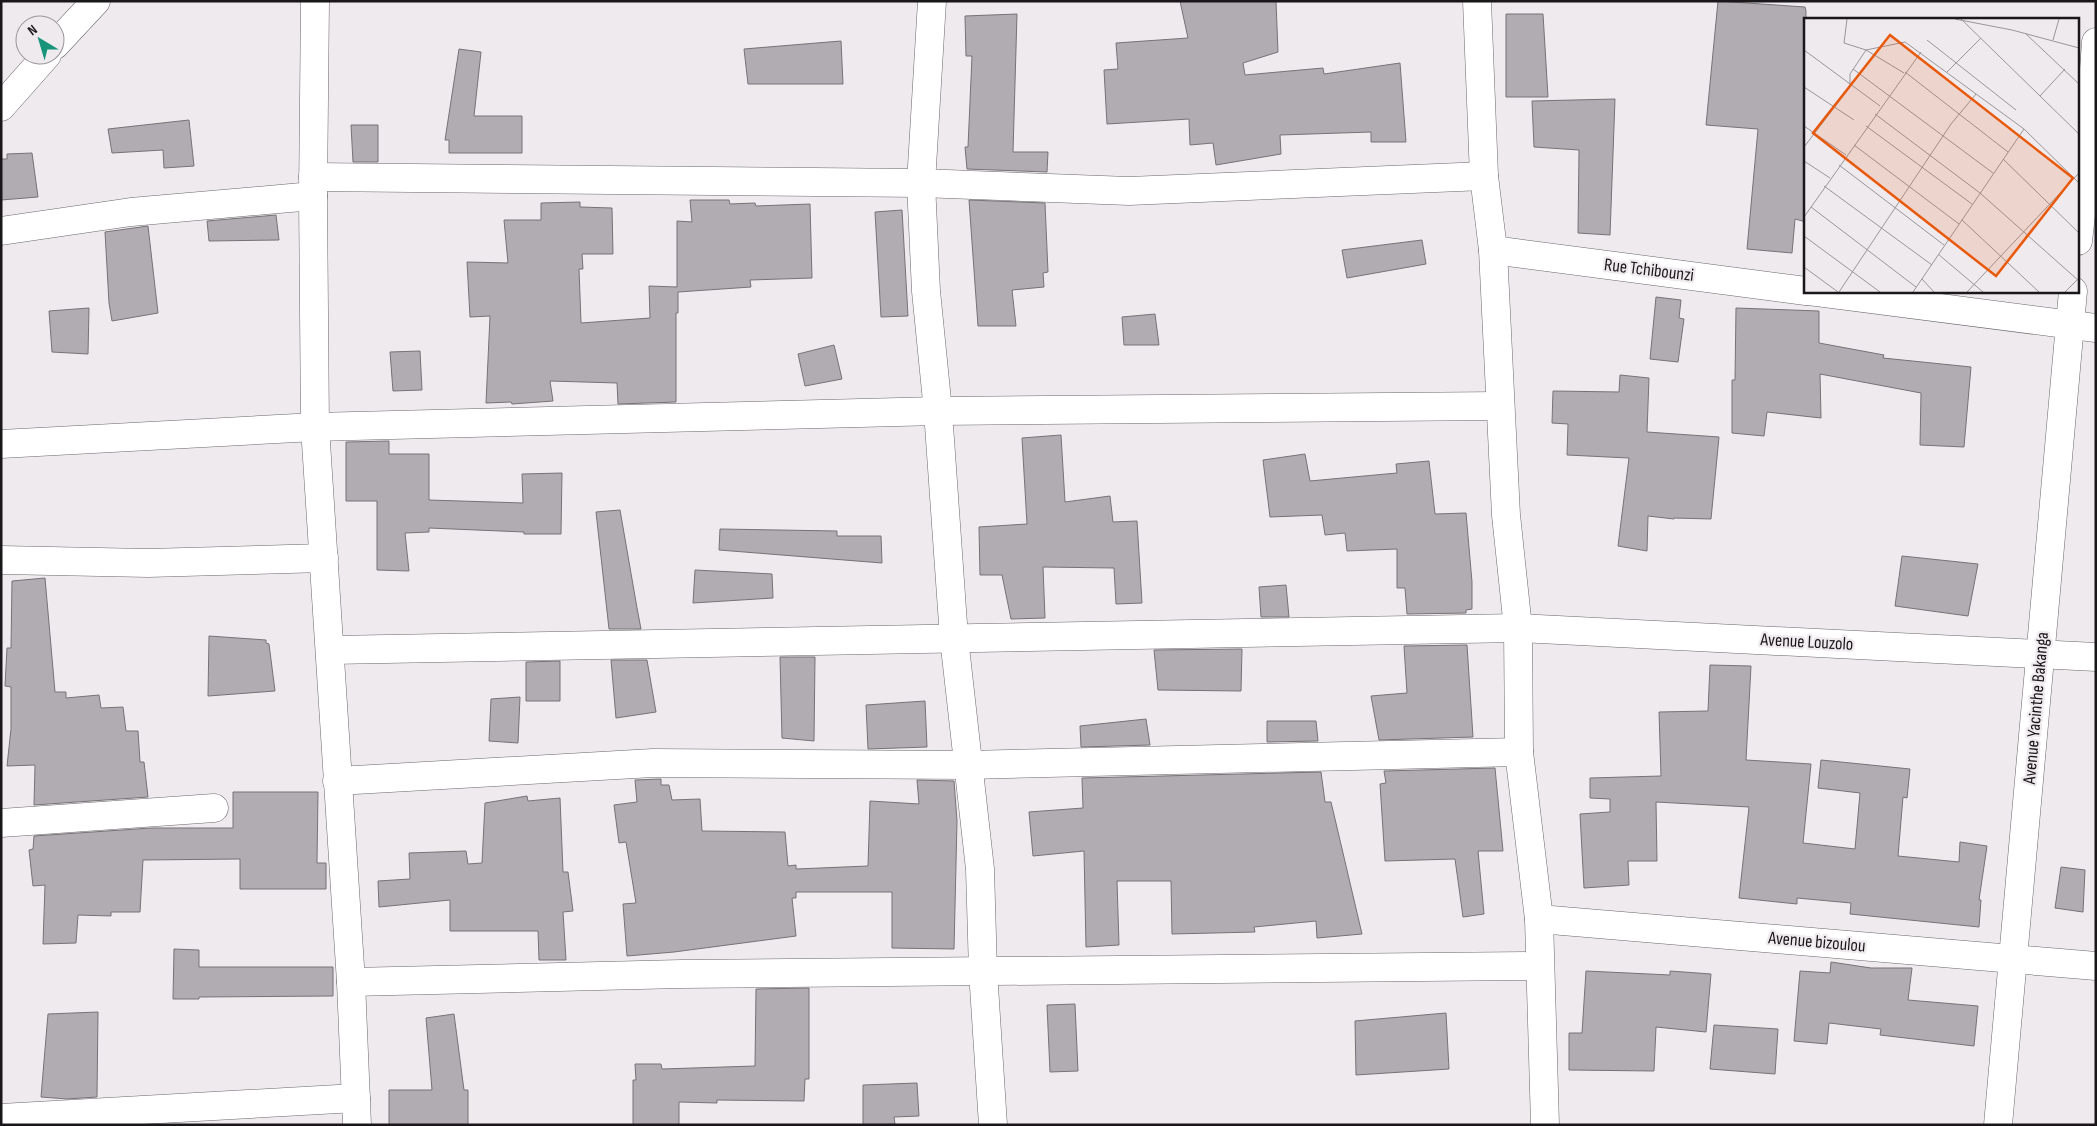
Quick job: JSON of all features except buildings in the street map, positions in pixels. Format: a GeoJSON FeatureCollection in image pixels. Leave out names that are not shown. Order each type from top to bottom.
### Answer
{"type":"FeatureCollection","features":[{"type":"Feature","properties":{"kind":"street"},"geometry":{"type":"LineString","coordinates":[[65,34],[96,1]]}},
{"type":"Feature","properties":{"kind":"street"},"geometry":{"type":"LineString","coordinates":[[315,1],[313,187],[315,427],[351,982],[357,1125]]}},
{"type":"Feature","properties":{"kind":"street"},"geometry":{"type":"LineString","coordinates":[[932,1],[921,183],[926,291],[938,411],[954,638],[980,869],[983,971],[993,1125]]}},
{"type":"Feature","properties":{"kind":"street"},"geometry":{"type":"LineString","coordinates":[[1477,1],[1484,176],[1492,250],[1506,514],[1518,628],[1519,752],[1539,919],[1539,966],[1546,1125]]}},
{"type":"Feature","properties":{"kind":"street"},"geometry":{"type":"LineString","coordinates":[[2080,224],[2087,164],[2096,42]]}},
{"type":"Feature","properties":{"kind":"street"},"geometry":{"type":"LineString","coordinates":[[1,107],[38,65]]}},
{"type":"Feature","properties":{"kind":"street"},"geometry":{"type":"LineString","coordinates":[[1,230],[313,187],[921,183],[1129,191],[1484,176]]}},
{"type":"Feature","properties":{"kind":"street","name":"Rue Tchibounzi"},"geometry":{"type":"LineString","coordinates":[[1492,250],[1804,290]]}},
{"type":"Feature","properties":{"kind":"street","name":"Rue Tchibounzi"},"geometry":{"type":"LineString","coordinates":[[1816,292],[2096,328]]}},
{"type":"Feature","properties":{"kind":"street","name":"Avenue Yacinthe Bakanga"},"geometry":{"type":"LineString","coordinates":[[1998,1125],[2073,292]]}},
{"type":"Feature","properties":{"kind":"street"},"geometry":{"type":"LineString","coordinates":[[1,444],[315,427],[938,411],[1499,406]]}},
{"type":"Feature","properties":{"kind":"street"},"geometry":{"type":"LineString","coordinates":[[1,560],[148,563],[324,558]]}},
{"type":"Feature","properties":{"kind":"street","name":"Avenue Louzolo"},"geometry":{"type":"LineString","coordinates":[[330,650],[1518,628],[2096,657]]}},
{"type":"Feature","properties":{"kind":"street"},"geometry":{"type":"LineString","coordinates":[[337,781],[653,763],[968,765],[1519,752]]}},
{"type":"Feature","properties":{"kind":"street"},"geometry":{"type":"LineString","coordinates":[[1,823],[214,808]]}},
{"type":"Feature","properties":{"kind":"street","name":"Avenue bizoulou"},"geometry":{"type":"LineString","coordinates":[[1539,919],[2096,966]]}},
{"type":"Feature","properties":{"kind":"street"},"geometry":{"type":"LineString","coordinates":[[351,982],[681,974],[1539,966]]}},
{"type":"Feature","properties":{"kind":"street"},"geometry":{"type":"LineString","coordinates":[[1,1118],[356,1098]]}}]}
